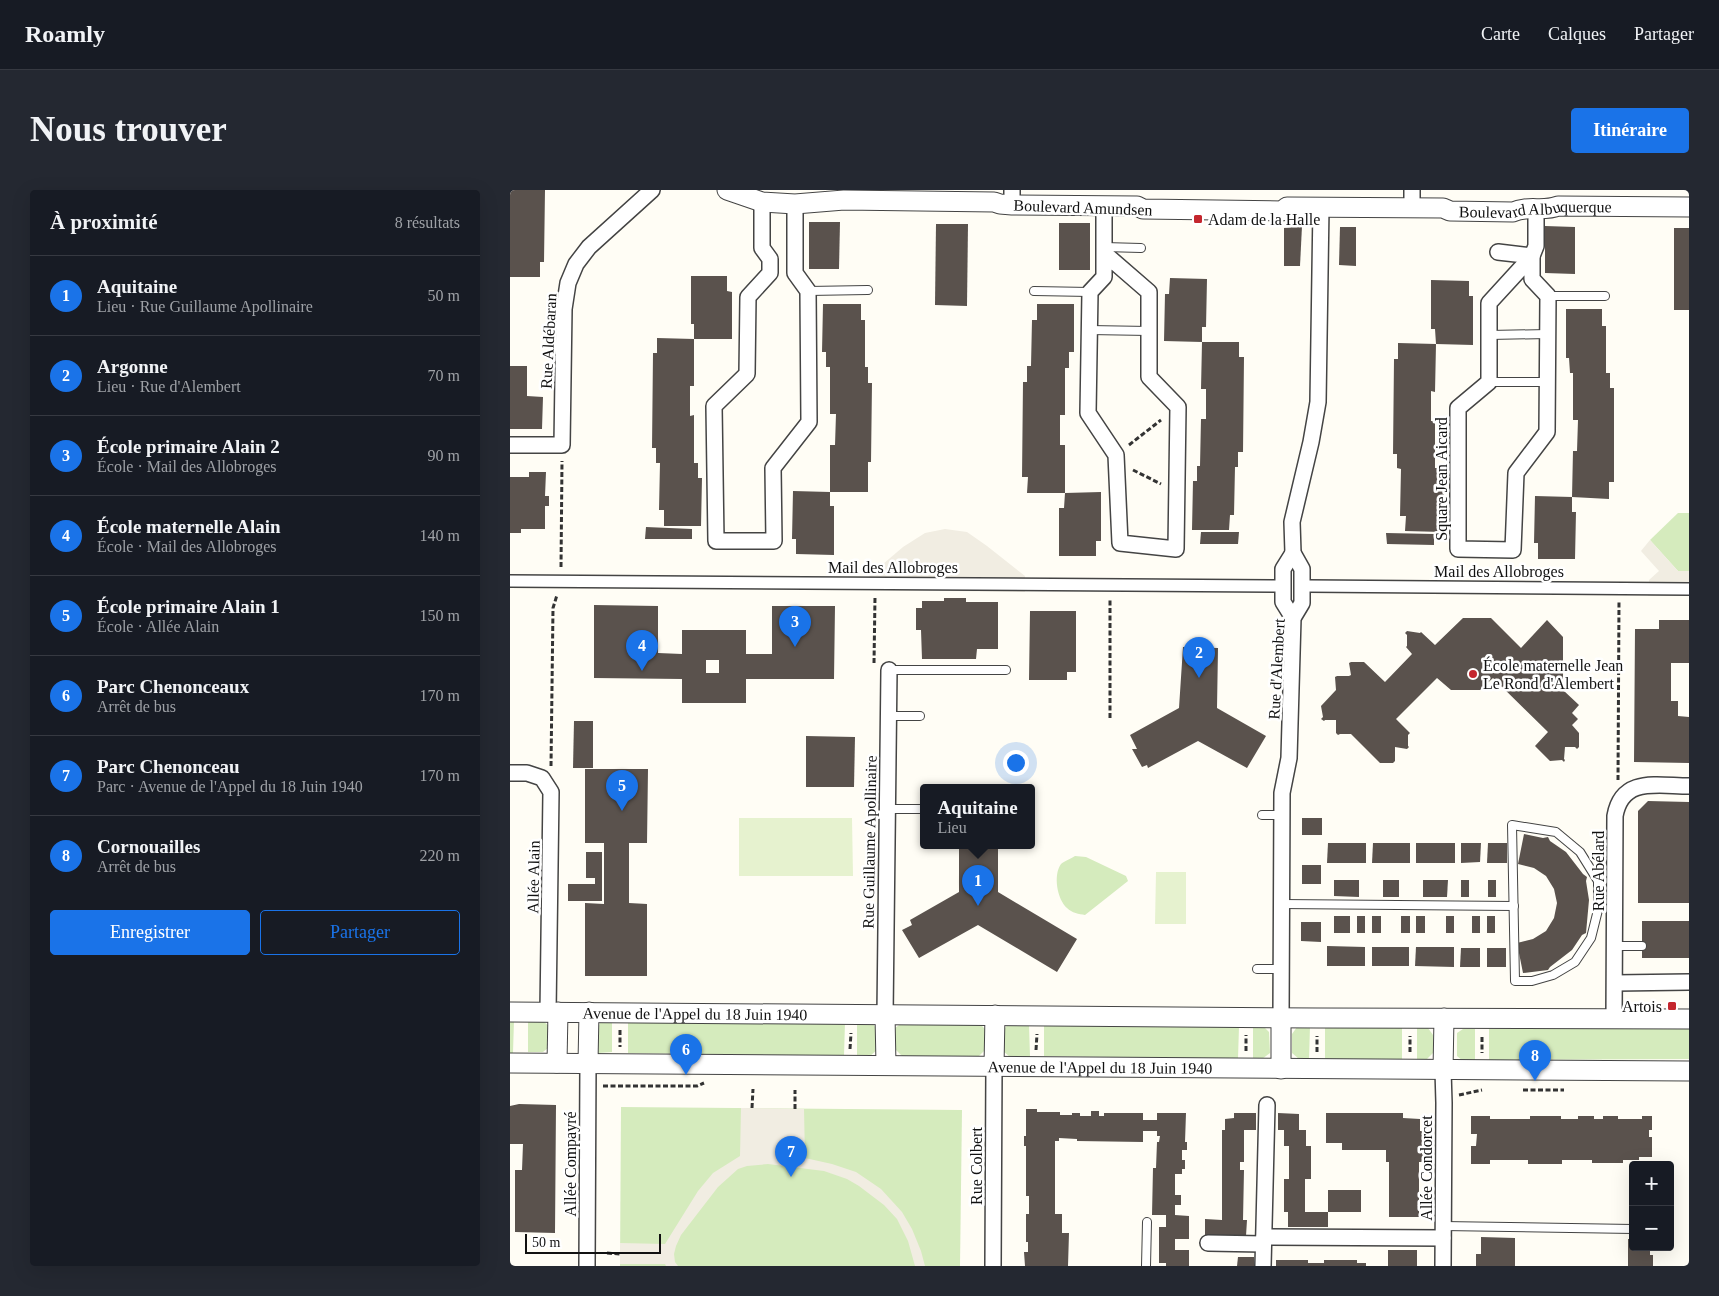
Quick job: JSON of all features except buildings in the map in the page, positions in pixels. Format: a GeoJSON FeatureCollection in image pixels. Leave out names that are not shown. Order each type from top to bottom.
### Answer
{"type":"FeatureCollection","features":[{"type":"Feature","properties":{"kind":"street","name":"Rue Aldébaran"},"geometry":{"type":"LineString","coordinates":[[562,445],[564,309],[568,283],[576,264],[589,247],[652,190]]}},
{"type":"Feature","properties":{"kind":"street","name":"Boulevard Amundsen"},"geometry":{"type":"LineString","coordinates":[[727,190],[762,202],[795,204],[844,200],[994,202],[1000,204],[1012,197],[1104,206],[1137,206],[1143,210],[1282,211],[1287,207],[1321,207]]}},
{"type":"Feature","properties":{"kind":"street","name":"Boulevard Albuquerque"},"geometry":{"type":"LineString","coordinates":[[1321,207],[1412,199],[1450,211],[1513,212],[1521,208],[1552,209],[1558,206],[1689,207]]}},
{"type":"Feature","properties":{"kind":"street"},"geometry":{"type":"LineString","coordinates":[[762,202],[759,248],[770,259],[770,273],[748,297],[751,328],[750,374],[714,406],[716,541],[774,541],[773,468],[809,422],[805,374],[805,328],[808,291],[794,273],[795,204]]}},
{"type":"Feature","properties":{"kind":"street"},"geometry":{"type":"LineString","coordinates":[[1104,206],[1104,250],[1104,277],[1090,292],[1088,413],[1117,459],[1120,543],[1176,549],[1178,407],[1145,377],[1149,331],[1149,292],[1104,250]]}},
{"type":"Feature","properties":{"kind":"street","name":"Rue d'Alembert"},"geometry":{"type":"LineString","coordinates":[[1281,1018],[1282,792],[1290,758],[1293,618],[1302,603],[1302,569],[1293,553],[1292,522],[1311,442],[1318,402],[1321,207]]}},
{"type":"Feature","properties":{"kind":"street"},"geometry":{"type":"LineString","coordinates":[[1489,382],[1489,303],[1532,256],[1536,246],[1536,208]]}},
{"type":"Feature","properties":{"kind":"street"},"geometry":{"type":"LineString","coordinates":[[1498,252],[1532,256]]}},
{"type":"Feature","properties":{"kind":"street"},"geometry":{"type":"LineString","coordinates":[[1532,256],[1532,279],[1548,296]]}},
{"type":"Feature","properties":{"kind":"street","name":"Square Jean Aicard"},"geometry":{"type":"LineString","coordinates":[[1489,382],[1458,408],[1458,549],[1513,550],[1516,473],[1547,432],[1548,296]]}},
{"type":"Feature","properties":{"kind":"street"},"geometry":{"type":"LineString","coordinates":[[510,445],[562,445]]}},
{"type":"Feature","properties":{"kind":"street","name":"Mail des Allobroges"},"geometry":{"type":"LineString","coordinates":[[510,580],[1276,586]]}},
{"type":"Feature","properties":{"kind":"street","name":"Mail des Allobroges"},"geometry":{"type":"LineString","coordinates":[[1308,586],[1689,589]]}},
{"type":"Feature","properties":{"kind":"street","name":"Rue Guillaume Apollinaire"},"geometry":{"type":"LineString","coordinates":[[885,1015],[889,670]]}},
{"type":"Feature","properties":{"kind":"street","name":"Allée Alain"},"geometry":{"type":"LineString","coordinates":[[510,773],[527,773],[542,778],[551,792],[553,1012]]}},
{"type":"Feature","properties":{"kind":"street","name":"Rue Abélard"},"geometry":{"type":"LineString","coordinates":[[1614,1018],[1615,816],[1620,798],[1629,790],[1640,786],[1689,786]]}},
{"type":"Feature","properties":{"kind":"street"},"geometry":{"type":"LineString","coordinates":[[1615,982],[1689,982]]}},
{"type":"Feature","properties":{"kind":"street","name":"Avenue de l'Appel du 18 Juin 1940"},"geometry":{"type":"LineString","coordinates":[[510,1012],[1689,1019]]}},
{"type":"Feature","properties":{"kind":"street"},"geometry":{"type":"LineString","coordinates":[[553,1012],[557,1063]]}},
{"type":"Feature","properties":{"kind":"street"},"geometry":{"type":"LineString","coordinates":[[588,1063],[589,1012]]}},
{"type":"Feature","properties":{"kind":"street"},"geometry":{"type":"LineString","coordinates":[[885,1015],[886,1065]]}},
{"type":"Feature","properties":{"kind":"street"},"geometry":{"type":"LineString","coordinates":[[994,1066],[995,1015]]}},
{"type":"Feature","properties":{"kind":"street"},"geometry":{"type":"LineString","coordinates":[[1281,1018],[1281,1069]]}},
{"type":"Feature","properties":{"kind":"street"},"geometry":{"type":"LineString","coordinates":[[1443,1070],[1444,1018]]}},
{"type":"Feature","properties":{"kind":"street","name":"Avenue de l'Appel du 18 Juin 1940"},"geometry":{"type":"LineString","coordinates":[[510,1062],[1689,1071]]}},
{"type":"Feature","properties":{"kind":"street","name":"Allée Compayré"},"geometry":{"type":"LineString","coordinates":[[587,1266],[588,1063]]}},
{"type":"Feature","properties":{"kind":"street","name":"Rue Colbert"},"geometry":{"type":"LineString","coordinates":[[993,1266],[994,1066]]}},
{"type":"Feature","properties":{"kind":"street","name":"Allée Condorcet"},"geometry":{"type":"LineString","coordinates":[[1443,1070],[1443,1266]]}},
{"type":"Feature","properties":{"kind":"street"},"geometry":{"type":"LineString","coordinates":[[1263,1266],[1266,1105]]}},
{"type":"Feature","properties":{"kind":"street"},"geometry":{"type":"LineString","coordinates":[[1208,1244],[1443,1232]]}},
{"type":"Feature","properties":{"kind":"lane"},"geometry":{"type":"LineString","coordinates":[[1104,250],[1141,248]]}},
{"type":"Feature","properties":{"kind":"lane"},"geometry":{"type":"LineString","coordinates":[[808,291],[868,290]]}},
{"type":"Feature","properties":{"kind":"lane"},"geometry":{"type":"LineString","coordinates":[[1034,291],[1090,292]]}},
{"type":"Feature","properties":{"kind":"lane"},"geometry":{"type":"LineString","coordinates":[[1548,296],[1605,296]]}},
{"type":"Feature","properties":{"kind":"lane"},"geometry":{"type":"LineString","coordinates":[[1089,330],[1149,331]]}},
{"type":"Feature","properties":{"kind":"lane"},"geometry":{"type":"LineString","coordinates":[[1489,335],[1548,334]]}},
{"type":"Feature","properties":{"kind":"lane"},"geometry":{"type":"LineString","coordinates":[[1489,382],[1547,382]]}},
{"type":"Feature","properties":{"kind":"lane"},"geometry":{"type":"LineString","coordinates":[[889,670],[1006,670]]}},
{"type":"Feature","properties":{"kind":"lane"},"geometry":{"type":"LineString","coordinates":[[889,716],[920,716]]}},
{"type":"Feature","properties":{"kind":"lane"},"geometry":{"type":"LineString","coordinates":[[886,809],[920,809]]}},
{"type":"Feature","properties":{"kind":"lane"},"geometry":{"type":"LineString","coordinates":[[1262,815],[1281,815]]}},
{"type":"Feature","properties":{"kind":"lane"},"geometry":{"type":"LineString","coordinates":[[1512,825],[1556,832],[1580,852],[1598,881],[1598,910],[1591,938],[1575,962],[1552,975],[1532,981],[1515,981],[1514,906],[1512,825]]}},
{"type":"Feature","properties":{"kind":"lane"},"geometry":{"type":"LineString","coordinates":[[1281,904],[1514,906]]}},
{"type":"Feature","properties":{"kind":"lane"},"geometry":{"type":"LineString","coordinates":[[1615,946],[1642,946]]}},
{"type":"Feature","properties":{"kind":"lane"},"geometry":{"type":"LineString","coordinates":[[1256,969],[1281,969]]}},
{"type":"Feature","properties":{"kind":"lane"},"geometry":{"type":"LineString","coordinates":[[1146,1266],[1147,1222]]}},
{"type":"Feature","properties":{"kind":"lane"},"geometry":{"type":"LineString","coordinates":[[1443,1232],[1629,1229]]}},
{"type":"Feature","properties":{"kind":"path"},"geometry":{"type":"LineString","coordinates":[[1176,491],[1117,459],[1178,407]]}},
{"type":"Feature","properties":{"kind":"path"},"geometry":{"type":"LineString","coordinates":[[551,767],[553,608],[561,581],[562,445]]}},
{"type":"Feature","properties":{"kind":"path"},"geometry":{"type":"LineString","coordinates":[[874,666],[875,583]]}},
{"type":"Feature","properties":{"kind":"path"},"geometry":{"type":"LineString","coordinates":[[1110,585],[1110,718]]}},
{"type":"Feature","properties":{"kind":"path"},"geometry":{"type":"LineString","coordinates":[[1620,588],[1618,780],[1621,784]]}},
{"type":"Feature","properties":{"kind":"path"},"geometry":{"type":"LineString","coordinates":[[1036,1055],[1037,1026]]}},
{"type":"Feature","properties":{"kind":"path"},"geometry":{"type":"LineString","coordinates":[[1246,1027],[1246,1057]]}},
{"type":"Feature","properties":{"kind":"path"},"geometry":{"type":"LineString","coordinates":[[1316,1060],[1317,1029]]}},
{"type":"Feature","properties":{"kind":"path"},"geometry":{"type":"LineString","coordinates":[[1410,1029],[1410,1058]]}},
{"type":"Feature","properties":{"kind":"path"},"geometry":{"type":"LineString","coordinates":[[1482,1029],[1482,1059]]}},
{"type":"Feature","properties":{"kind":"path"},"geometry":{"type":"LineString","coordinates":[[850,1030],[850,1055]]}},
{"type":"Feature","properties":{"kind":"path"},"geometry":{"type":"LineString","coordinates":[[752,1108],[753,1090]]}},
{"type":"Feature","properties":{"kind":"path"},"geometry":{"type":"LineString","coordinates":[[795,1090],[795,1109]]}},
{"type":"Feature","properties":{"kind":"path"},"geometry":{"type":"LineString","coordinates":[[607,1254],[620,1254]]}},
{"type":"Feature","properties":{"kind":"green space"},"geometry":{"type":"Polygon","coordinates":[[[1678,513],[1689,513],[1689,571],[1678,571],[1650,540],[1678,513]]]}},
{"type":"Feature","properties":{"kind":"green space"},"geometry":{"type":"Polygon","coordinates":[[[739,818],[852,818],[853,876],[739,876],[739,818]]]}},
{"type":"Feature","properties":{"kind":"green space"},"geometry":{"type":"Polygon","coordinates":[[[1075,856],[1086,857],[1126,876],[1128,881],[1085,915],[1073,912],[1067,908],[1061,899],[1057,887],[1057,874],[1061,864],[1075,856]]]}},
{"type":"Feature","properties":{"kind":"green space"},"geometry":{"type":"Polygon","coordinates":[[[1156,872],[1186,872],[1186,924],[1155,924],[1156,872]]]}},
{"type":"Feature","properties":{"kind":"green space"},"geometry":{"type":"Polygon","coordinates":[[[510,1020],[514,1020],[513,1053],[510,1053],[510,1020]]]}},
{"type":"Feature","properties":{"kind":"green space"},"geometry":{"type":"Polygon","coordinates":[[[628,1020],[845,1022],[844,1056],[628,1053],[628,1020]]]}},
{"type":"Feature","properties":{"kind":"green space"},"geometry":{"type":"Polygon","coordinates":[[[528,1022],[544,1022],[549,1026],[548,1048],[543,1052],[528,1052],[528,1022]]]}},
{"type":"Feature","properties":{"kind":"green space"},"geometry":{"type":"Polygon","coordinates":[[[600,1023],[612,1023],[612,1052],[598,1053],[597,1038],[600,1023]]]}},
{"type":"Feature","properties":{"kind":"green space"},"geometry":{"type":"Polygon","coordinates":[[[902,1023],[979,1023],[987,1031],[986,1049],[979,1056],[903,1057],[895,1049],[895,1028],[902,1023]]]}},
{"type":"Feature","properties":{"kind":"green space"},"geometry":{"type":"Polygon","coordinates":[[[1044,1023],[1239,1026],[1238,1059],[1044,1056],[1044,1023]]]}},
{"type":"Feature","properties":{"kind":"green space"},"geometry":{"type":"Polygon","coordinates":[[[857,1024],[873,1024],[877,1030],[877,1050],[870,1056],[857,1056],[857,1024]]]}},
{"type":"Feature","properties":{"kind":"green space"},"geometry":{"type":"Polygon","coordinates":[[[1008,1024],[1029,1024],[1030,1057],[1010,1057],[1003,1051],[1003,1031],[1008,1024]]]}},
{"type":"Feature","properties":{"kind":"green space"},"geometry":{"type":"Polygon","coordinates":[[[1253,1026],[1263,1026],[1269,1032],[1270,1053],[1262,1059],[1253,1059],[1253,1026]]]}},
{"type":"Feature","properties":{"kind":"green space"},"geometry":{"type":"Polygon","coordinates":[[[1310,1026],[1309,1060],[1299,1059],[1292,1053],[1292,1034],[1297,1027],[1310,1026]]]}},
{"type":"Feature","properties":{"kind":"green space"},"geometry":{"type":"Polygon","coordinates":[[[1402,1027],[1402,1059],[1325,1060],[1325,1028],[1402,1027]]]}},
{"type":"Feature","properties":{"kind":"green space"},"geometry":{"type":"Polygon","coordinates":[[[1417,1028],[1428,1028],[1433,1035],[1433,1053],[1426,1060],[1417,1060],[1417,1028]]]}},
{"type":"Feature","properties":{"kind":"green space"},"geometry":{"type":"Polygon","coordinates":[[[1689,1028],[1689,1059],[1489,1060],[1489,1029],[1689,1028]]]}},
{"type":"Feature","properties":{"kind":"green space"},"geometry":{"type":"Polygon","coordinates":[[[1463,1029],[1475,1029],[1475,1061],[1463,1061],[1457,1056],[1457,1033],[1463,1029]]]}},
{"type":"Feature","properties":{"kind":"green space"},"geometry":{"type":"Polygon","coordinates":[[[621,1107],[962,1110],[960,1266],[620,1266],[621,1107]]]}},
{"type":"Feature","properties":{"kind":"shaded area"},"geometry":{"type":"Polygon","coordinates":[[[945,529],[967,532],[987,546],[1025,576],[1025,592],[869,590],[869,576],[903,547],[925,533],[945,529]]]}},
{"type":"Feature","properties":{"kind":"shaded area"},"geometry":{"type":"Polygon","coordinates":[[[1650,540],[1678,571],[1689,571],[1689,596],[1648,596],[1649,580],[1659,571],[1641,551],[1650,540]]]}},
{"type":"Feature","properties":{"kind":"shaded area"},"geometry":{"type":"Polygon","coordinates":[[[741,1108],[804,1109],[805,1158],[856,1172],[881,1189],[902,1212],[912,1229],[925,1266],[915,1266],[908,1241],[897,1219],[884,1205],[859,1186],[847,1179],[824,1171],[768,1164],[738,1169],[718,1187],[681,1235],[674,1254],[675,1262],[678,1266],[666,1266],[665,1264],[620,1264],[620,1243],[665,1244],[698,1191],[713,1173],[740,1156],[741,1108]]]}},
{"type":"Feature","properties":{"kind":"place","name":"Adam de la Halle"},"geometry":{"type":"Point","coordinates":[1198,219]}},
{"type":"Feature","properties":{"kind":"place","name":"École primaire Alain 2"},"geometry":{"type":"Point","coordinates":[795,647]}},
{"type":"Feature","properties":{"kind":"place","name":"École maternelle Alain"},"geometry":{"type":"Point","coordinates":[642,671]}},
{"type":"Feature","properties":{"kind":"place","name":"École maternelle Jean Le Rond d'Alembert"},"geometry":{"type":"Point","coordinates":[1473,674]}},
{"type":"Feature","properties":{"kind":"place","name":"Argonne"},"geometry":{"type":"Point","coordinates":[1199,678]}},
{"type":"Feature","properties":{"kind":"place","name":"École primaire Alain 1"},"geometry":{"type":"Point","coordinates":[622,811]}},
{"type":"Feature","properties":{"kind":"place","name":"Aquitaine"},"geometry":{"type":"Point","coordinates":[978,906]}},
{"type":"Feature","properties":{"kind":"place","name":"Artois"},"geometry":{"type":"Point","coordinates":[1672,1006]}},
{"type":"Feature","properties":{"kind":"place","name":"Parc Chenonceaux"},"geometry":{"type":"Point","coordinates":[686,1075]}},
{"type":"Feature","properties":{"kind":"place","name":"Cornouailles"},"geometry":{"type":"Point","coordinates":[1535,1081]}},
{"type":"Feature","properties":{"kind":"place","name":"Parc Chenonceau"},"geometry":{"type":"Point","coordinates":[791,1177]}}]}
